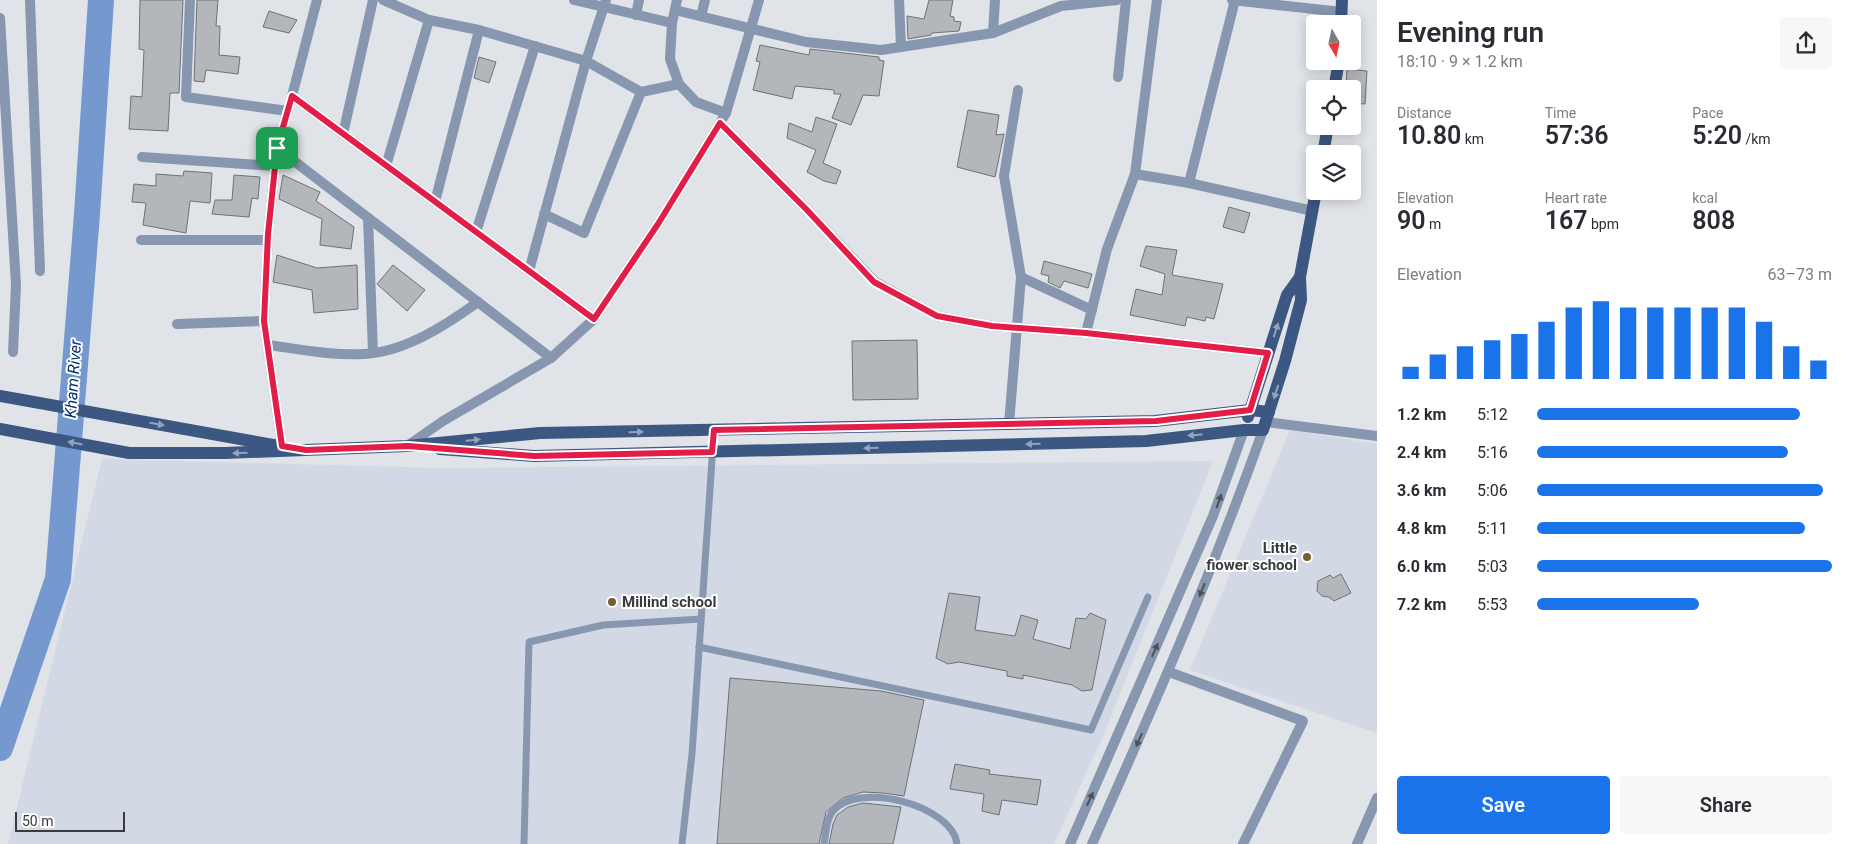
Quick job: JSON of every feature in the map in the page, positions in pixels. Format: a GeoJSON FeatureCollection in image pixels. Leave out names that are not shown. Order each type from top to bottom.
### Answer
{"type":"FeatureCollection","features":[{"type":"Feature","properties":{"kind":"main road"},"geometry":{"type":"LineString","coordinates":[[1266,421],[1301,300],[1300,277],[1315,200]]}},
{"type":"Feature","properties":{"kind":"main road"},"geometry":{"type":"LineString","coordinates":[[1244,430],[1287,296],[1300,277]]}},
{"type":"Feature","properties":{"kind":"main road"},"geometry":{"type":"LineString","coordinates":[[0,396],[306,450]]}},
{"type":"Feature","properties":{"kind":"main road"},"geometry":{"type":"LineString","coordinates":[[0,429],[123,452],[225,453],[408,446],[540,433],[1156,421],[1250,410],[1266,421]]}},
{"type":"Feature","properties":{"kind":"main road"},"geometry":{"type":"LineString","coordinates":[[408,446],[534,456],[1146,441],[1244,430],[1266,421]]}},
{"type":"Feature","properties":{"kind":"street"},"geometry":{"type":"LineString","coordinates":[[30,0],[40,271]]}},
{"type":"Feature","properties":{"kind":"street"},"geometry":{"type":"LineString","coordinates":[[190,0],[186,97],[288,111]]}},
{"type":"Feature","properties":{"kind":"street"},"geometry":{"type":"LineString","coordinates":[[282,446],[264,321],[267,240],[277,148],[317,0]]}},
{"type":"Feature","properties":{"kind":"street"},"geometry":{"type":"LineString","coordinates":[[343,134],[373,0]]}},
{"type":"Feature","properties":{"kind":"street"},"geometry":{"type":"LineString","coordinates":[[383,0],[429,20],[479,30],[586,61],[641,92],[679,84]]}},
{"type":"Feature","properties":{"kind":"street"},"geometry":{"type":"LineString","coordinates":[[574,0],[605,4],[636,15],[672,23]]}},
{"type":"Feature","properties":{"kind":"street"},"geometry":{"type":"LineString","coordinates":[[636,15],[639,0]]}},
{"type":"Feature","properties":{"kind":"street"},"geometry":{"type":"LineString","coordinates":[[701,16],[705,0]]}},
{"type":"Feature","properties":{"kind":"street"},"geometry":{"type":"LineString","coordinates":[[408,446],[443,421],[551,358],[594,319],[658,224],[726,113],[759,0]]}},
{"type":"Feature","properties":{"kind":"street"},"geometry":{"type":"LineString","coordinates":[[900,0],[901,47]]}},
{"type":"Feature","properties":{"kind":"street"},"geometry":{"type":"LineString","coordinates":[[993,33],[995,0]]}},
{"type":"Feature","properties":{"kind":"street"},"geometry":{"type":"LineString","coordinates":[[726,113],[696,102],[679,84],[670,59],[672,23],[676,5],[701,16],[806,42],[881,50],[993,33],[1061,6],[1117,0]]}},
{"type":"Feature","properties":{"kind":"street"},"geometry":{"type":"LineString","coordinates":[[1118,77],[1126,0]]}},
{"type":"Feature","properties":{"kind":"street"},"geometry":{"type":"LineString","coordinates":[[1086,333],[1108,249],[1135,174],[1157,0]]}},
{"type":"Feature","properties":{"kind":"street"},"geometry":{"type":"LineString","coordinates":[[1189,183],[1234,0],[1342,12]]}},
{"type":"Feature","properties":{"kind":"street"},"geometry":{"type":"LineString","coordinates":[[528,271],[586,61],[605,4]]}},
{"type":"Feature","properties":{"kind":"street"},"geometry":{"type":"LineString","coordinates":[[0,18],[16,285],[13,352]]}},
{"type":"Feature","properties":{"kind":"street"},"geometry":{"type":"LineString","coordinates":[[386,166],[429,20]]}},
{"type":"Feature","properties":{"kind":"street"},"geometry":{"type":"LineString","coordinates":[[435,202],[479,30]]}},
{"type":"Feature","properties":{"kind":"street"},"geometry":{"type":"LineString","coordinates":[[476,232],[536,46]]}},
{"type":"Feature","properties":{"kind":"street"},"geometry":{"type":"LineString","coordinates":[[1009,424],[1021,277],[1004,176],[1018,90]]}},
{"type":"Feature","properties":{"kind":"street"},"geometry":{"type":"LineString","coordinates":[[544,214],[584,233],[641,92]]}},
{"type":"Feature","properties":{"kind":"street"},"geometry":{"type":"LineString","coordinates":[[292,96],[594,319]]}},
{"type":"Feature","properties":{"kind":"street"},"geometry":{"type":"LineString","coordinates":[[720,123],[807,210],[874,282],[937,316],[1016,328],[1086,333],[1268,353]]}},
{"type":"Feature","properties":{"kind":"street"},"geometry":{"type":"LineString","coordinates":[[277,148],[551,358]]}},
{"type":"Feature","properties":{"kind":"street"},"geometry":{"type":"LineString","coordinates":[[142,157],[275,166]]}},
{"type":"Feature","properties":{"kind":"street"},"geometry":{"type":"LineString","coordinates":[[1135,174],[1189,183],[1313,211]]}},
{"type":"Feature","properties":{"kind":"street"},"geometry":{"type":"LineString","coordinates":[[368,218],[373,352]]}},
{"type":"Feature","properties":{"kind":"street"},"geometry":{"type":"LineString","coordinates":[[141,240],[267,240]]}},
{"type":"Feature","properties":{"kind":"street"},"geometry":{"type":"LineString","coordinates":[[1021,277],[1092,310]]}},
{"type":"Feature","properties":{"kind":"street"},"geometry":{"type":"LineString","coordinates":[[268,345],[318,352],[365,354],[399,346],[440,329],[478,302]]}},
{"type":"Feature","properties":{"kind":"street"},"geometry":{"type":"LineString","coordinates":[[177,324],[264,321]]}},
{"type":"Feature","properties":{"kind":"street"},"geometry":{"type":"LineString","coordinates":[[1092,844],[1169,672],[1244,484],[1266,421],[1377,436]]}},
{"type":"Feature","properties":{"kind":"street"},"geometry":{"type":"LineString","coordinates":[[1070,844],[1213,516],[1244,430]]}},
{"type":"Feature","properties":{"kind":"street"},"geometry":{"type":"LineString","coordinates":[[1169,672],[1303,721],[1243,844]]}},
{"type":"Feature","properties":{"kind":"street"},"geometry":{"type":"LineString","coordinates":[[1357,844],[1377,798]]}},
{"type":"Feature","properties":{"kind":"lane"},"geometry":{"type":"LineString","coordinates":[[682,844],[692,754],[714,430]]}},
{"type":"Feature","properties":{"kind":"lane"},"geometry":{"type":"LineString","coordinates":[[699,647],[1091,730],[1148,596]]}},
{"type":"Feature","properties":{"kind":"lane"},"geometry":{"type":"LineString","coordinates":[[524,844],[529,642],[603,625],[701,619]]}},
{"type":"Feature","properties":{"kind":"lane"},"geometry":{"type":"LineString","coordinates":[[824,844],[830,816],[835,809],[853,800],[879,797],[905,802],[937,818],[951,830],[957,844]]}},
{"type":"Feature","properties":{"kind":"shaded area","name":"Little fiower school"},"geometry":{"type":"Polygon","coordinates":[[[1290,430],[1377,444],[1377,733],[1190,670],[1290,430]]]}},
{"type":"Feature","properties":{"kind":"shaded area","name":"Millind school"},"geometry":{"type":"Polygon","coordinates":[[[102,459],[439,468],[1213,461],[1103,736],[1054,844],[8,844],[102,459]]]}},
{"type":"Feature","properties":{"kind":"building"},"geometry":{"type":"Polygon","coordinates":[[[140,0],[183,0],[179,93],[170,93],[168,131],[129,129],[131,96],[142,97],[144,50],[139,49],[140,0]]]}},
{"type":"Feature","properties":{"kind":"building"},"geometry":{"type":"Polygon","coordinates":[[[197,0],[218,0],[216,26],[220,26],[219,55],[240,57],[238,74],[206,70],[204,82],[194,81],[197,0]]]}},
{"type":"Feature","properties":{"kind":"building"},"geometry":{"type":"Polygon","coordinates":[[[929,0],[953,0],[950,16],[954,17],[954,21],[961,22],[959,31],[932,33],[931,35],[908,39],[907,16],[924,19],[929,0]]]}},
{"type":"Feature","properties":{"kind":"building"},"geometry":{"type":"Polygon","coordinates":[[[269,11],[297,20],[289,33],[263,27],[269,11]]]}},
{"type":"Feature","properties":{"kind":"building"},"geometry":{"type":"Polygon","coordinates":[[[760,45],[809,55],[810,49],[879,57],[879,60],[884,61],[879,96],[863,95],[851,125],[832,118],[841,94],[834,94],[834,90],[795,86],[792,99],[753,90],[760,62],[756,61],[760,45]]]}},
{"type":"Feature","properties":{"kind":"building"},"geometry":{"type":"Polygon","coordinates":[[[479,57],[496,62],[489,83],[474,78],[479,57]]]}},
{"type":"Feature","properties":{"kind":"building"},"geometry":{"type":"Polygon","coordinates":[[[1347,70],[1367,71],[1365,104],[1361,104],[1361,80],[1346,80],[1347,70]]]}},
{"type":"Feature","properties":{"kind":"building"},"geometry":{"type":"Polygon","coordinates":[[[968,110],[999,115],[996,135],[1004,134],[995,177],[957,167],[968,110]]]}},
{"type":"Feature","properties":{"kind":"building"},"geometry":{"type":"Polygon","coordinates":[[[816,117],[837,124],[823,163],[841,171],[836,184],[824,181],[807,172],[816,150],[787,138],[789,123],[812,132],[816,117]]]}},
{"type":"Feature","properties":{"kind":"building"},"geometry":{"type":"Polygon","coordinates":[[[184,171],[212,173],[210,203],[190,201],[186,233],[143,225],[146,203],[132,202],[134,184],[156,186],[156,174],[183,176],[184,171]]]}},
{"type":"Feature","properties":{"kind":"building"},"geometry":{"type":"Polygon","coordinates":[[[234,175],[260,177],[258,199],[252,198],[249,217],[212,214],[215,200],[232,200],[234,175]]]}},
{"type":"Feature","properties":{"kind":"building"},"geometry":{"type":"Polygon","coordinates":[[[283,175],[320,192],[316,201],[354,227],[351,249],[320,245],[322,219],[279,199],[283,175]]]}},
{"type":"Feature","properties":{"kind":"building"},"geometry":{"type":"Polygon","coordinates":[[[1229,207],[1250,213],[1244,233],[1223,227],[1229,207]]]}},
{"type":"Feature","properties":{"kind":"building"},"geometry":{"type":"Polygon","coordinates":[[[1146,246],[1177,250],[1172,275],[1223,284],[1214,319],[1206,317],[1205,321],[1187,317],[1185,326],[1130,315],[1136,289],[1162,295],[1165,274],[1140,266],[1146,246]]]}},
{"type":"Feature","properties":{"kind":"building"},"geometry":{"type":"Polygon","coordinates":[[[277,255],[317,268],[357,265],[358,309],[314,313],[312,290],[273,282],[277,255]]]}},
{"type":"Feature","properties":{"kind":"building"},"geometry":{"type":"Polygon","coordinates":[[[1044,261],[1092,274],[1088,288],[1064,281],[1060,288],[1048,282],[1049,276],[1041,274],[1044,261]]]}},
{"type":"Feature","properties":{"kind":"building"},"geometry":{"type":"Polygon","coordinates":[[[393,265],[425,290],[407,311],[377,284],[393,265]]]}},
{"type":"Feature","properties":{"kind":"building"},"geometry":{"type":"Polygon","coordinates":[[[917,340],[918,399],[853,400],[852,341],[917,340]]]}},
{"type":"Feature","properties":{"kind":"building"},"geometry":{"type":"Polygon","coordinates":[[[1341,574],[1351,593],[1334,601],[1329,597],[1322,596],[1317,591],[1318,581],[1330,575],[1333,578],[1341,574]]]}},
{"type":"Feature","properties":{"kind":"building"},"geometry":{"type":"Polygon","coordinates":[[[949,593],[980,597],[975,630],[1015,636],[1021,615],[1038,620],[1033,639],[1070,649],[1076,618],[1086,619],[1090,613],[1106,620],[1092,690],[1082,691],[1072,685],[1023,675],[1023,679],[1007,676],[1007,671],[959,662],[948,664],[936,658],[949,593]]]}},
{"type":"Feature","properties":{"kind":"building"},"geometry":{"type":"Polygon","coordinates":[[[730,678],[881,691],[924,700],[904,796],[863,792],[843,798],[826,812],[819,844],[717,844],[730,678]]]}},
{"type":"Feature","properties":{"kind":"building"},"geometry":{"type":"Polygon","coordinates":[[[955,764],[990,770],[989,774],[1041,780],[1037,805],[1002,800],[999,815],[982,811],[984,794],[950,789],[955,764]]]}},
{"type":"Feature","properties":{"kind":"building"},"geometry":{"type":"Polygon","coordinates":[[[863,803],[901,807],[893,844],[829,844],[837,815],[848,807],[863,803]]]}},
{"type":"Feature","properties":{"kind":"waterway","name":"Kham River"},"geometry":{"type":"LineString","coordinates":[[0,748],[58,579],[87,214],[101,0]]}},
{"type":"Feature","properties":{"kind":"place","name":"Little fiower school"},"geometry":{"type":"Point","coordinates":[1307,557]}},
{"type":"Feature","properties":{"kind":"place","name":"Millind school"},"geometry":{"type":"Point","coordinates":[612,602]}},
{"type":"Feature","properties":{"kind":"route"},"geometry":{"type":"LineString","coordinates":[[292,96],[594,319],[658,224],[720,123],[807,210],[874,282],[937,316],[992,326],[1086,333],[1268,353],[1250,410],[1156,421],[714,430],[712,452],[534,456],[408,446],[306,450],[282,446],[264,321],[268,234],[277,148],[292,96]]}}]}
